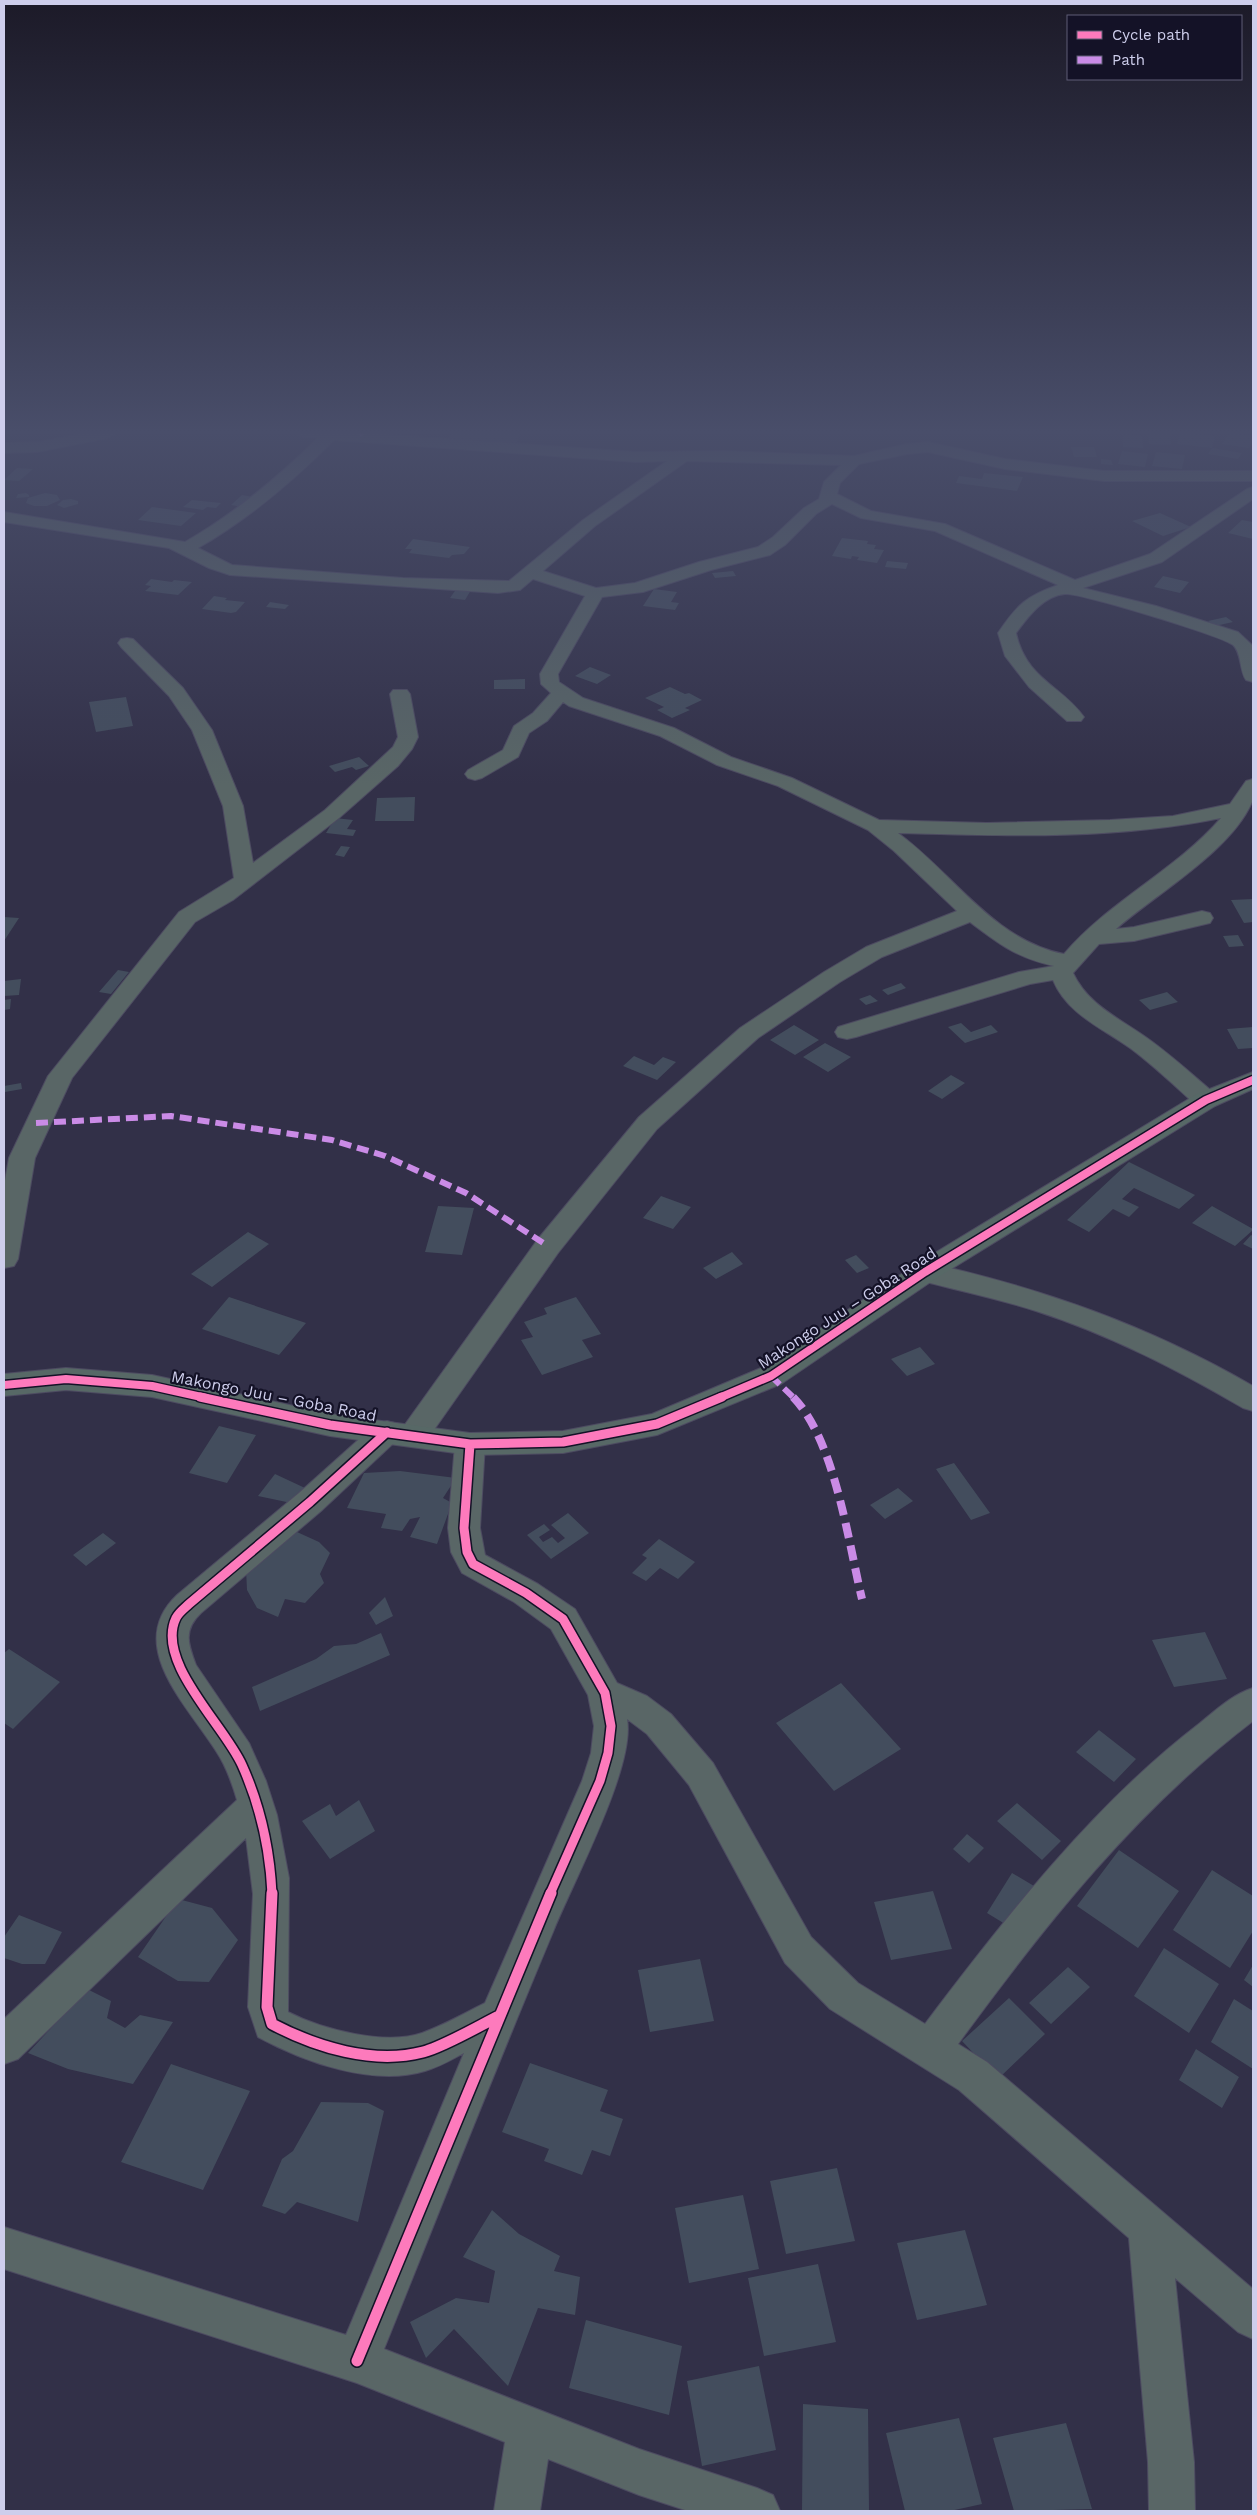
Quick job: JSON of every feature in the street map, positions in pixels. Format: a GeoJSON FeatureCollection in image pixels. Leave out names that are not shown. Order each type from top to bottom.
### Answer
{"type":"FeatureCollection","features":[{"type":"Feature","properties":{"kind":"street"},"geometry":{"type":"LineString","coordinates":[[190,550],[220,567],[230,570],[498,588],[514,586],[558,550]]}},
{"type":"Feature","properties":{"kind":"street"},"geometry":{"type":"LineString","coordinates":[[532,573],[580,586],[594,593],[636,588],[705,566],[765,550]]}},
{"type":"Feature","properties":{"kind":"street"},"geometry":{"type":"LineString","coordinates":[[991,550],[1070,587],[1232,636],[1242,642],[1247,649],[1253,676]]}},
{"type":"Feature","properties":{"kind":"street"},"geometry":{"type":"LineString","coordinates":[[1074,717],[1036,683],[1011,652],[1007,633],[1026,608],[1040,597],[1156,558],[1167,550]]}},
{"type":"Feature","properties":{"kind":"street"},"geometry":{"type":"LineString","coordinates":[[594,593],[593,598],[548,674],[550,684],[561,694],[596,710],[667,732],[724,761],[785,782],[876,826],[902,846],[972,913],[1019,948],[1065,967]]}},
{"type":"Feature","properties":{"kind":"street"},"geometry":{"type":"LineString","coordinates":[[127,643],[176,692],[202,730],[233,806],[245,879]]}},
{"type":"Feature","properties":{"kind":"street"},"geometry":{"type":"LineString","coordinates":[[4,1259],[22,1158],[60,1076],[187,917],[225,895],[332,814],[391,762],[402,749],[408,737],[400,694]]}},
{"type":"Feature","properties":{"kind":"street"},"geometry":{"type":"LineString","coordinates":[[475,774],[511,753],[516,737],[521,730],[540,717],[561,694]]}},
{"type":"Feature","properties":{"kind":"street"},"geometry":{"type":"LineString","coordinates":[[847,1032],[1065,967],[1124,910],[1170,875],[1228,826],[1253,785]]}},
{"type":"Feature","properties":{"kind":"street"},"geometry":{"type":"LineString","coordinates":[[876,826],[987,829],[1110,826],[1173,822],[1237,809]]}},
{"type":"Feature","properties":{"kind":"street"},"geometry":{"type":"LineString","coordinates":[[499,2016],[425,2052],[397,2057],[366,2055],[300,2039],[272,2024],[267,2007],[271,1878],[256,1805],[237,1753],[196,1698],[173,1648],[172,1630],[176,1617],[217,1578],[310,1502],[400,1434],[648,1122],[749,1033],[832,977],[874,952],[972,913]]}},
{"type":"Feature","properties":{"kind":"street"},"geometry":{"type":"LineString","coordinates":[[1096,936],[1134,934],[1202,918]]}},
{"type":"Feature","properties":{"kind":"street"},"geometry":{"type":"LineString","coordinates":[[1065,967],[1065,986],[1080,1004],[1172,1069],[1206,1100]]}},
{"type":"Feature","properties":{"kind":"street","name":"Makongo Juu – Goba Road"},"geometry":{"type":"LineString","coordinates":[[4,1385],[66,1379],[152,1386],[330,1425],[470,1444],[563,1442],[657,1424],[771,1376],[925,1272],[1206,1100],[1253,1080]]}},
{"type":"Feature","properties":{"kind":"street"},"geometry":{"type":"LineString","coordinates":[[925,1272],[981,1284],[1046,1302],[1169,1352],[1253,1400]]}},
{"type":"Feature","properties":{"kind":"street"},"geometry":{"type":"LineString","coordinates":[[357,2361],[556,1878],[600,1781],[608,1753],[611,1726],[605,1693],[563,1619],[526,1593],[473,1564],[467,1552],[464,1528],[470,1444]]}},
{"type":"Feature","properties":{"kind":"street"},"geometry":{"type":"LineString","coordinates":[[605,1693],[635,1706],[659,1724],[702,1774],[798,1950],[844,1996],[973,2076],[1149,2230],[1253,2317]]}},
{"type":"Feature","properties":{"kind":"street"},"geometry":{"type":"LineString","coordinates":[[930,2049],[982,1979],[1138,1798],[1212,1733],[1253,1702]]}},
{"type":"Feature","properties":{"kind":"street"},"geometry":{"type":"LineString","coordinates":[[4,2045],[256,1805]]}},
{"type":"Feature","properties":{"kind":"street"},"geometry":{"type":"LineString","coordinates":[[1149,2230],[1172,2462],[1172,2511]]}},
{"type":"Feature","properties":{"kind":"street"},"geometry":{"type":"LineString","coordinates":[[4,2248],[357,2361],[639,2472],[757,2511]]}},
{"type":"Feature","properties":{"kind":"street"},"geometry":{"type":"LineString","coordinates":[[517,2511],[530,2428]]}},
{"type":"Feature","properties":{"kind":"building"},"geometry":{"type":"Polygon","coordinates":[[[411,550],[467,550],[464,554],[452,555],[449,558],[409,553],[411,550]]]}},
{"type":"Feature","properties":{"kind":"building"},"geometry":{"type":"Polygon","coordinates":[[[835,550],[884,550],[877,563],[857,560],[859,557],[852,556],[851,559],[832,556],[835,550]]]}},
{"type":"Feature","properties":{"kind":"building"},"geometry":{"type":"Polygon","coordinates":[[[887,561],[908,563],[906,569],[885,567],[887,561]]]}},
{"type":"Feature","properties":{"kind":"building"},"geometry":{"type":"Polygon","coordinates":[[[733,571],[736,576],[715,578],[712,573],[733,571]]]}},
{"type":"Feature","properties":{"kind":"building"},"geometry":{"type":"Polygon","coordinates":[[[1163,576],[1189,582],[1180,593],[1154,587],[1163,576]]]}},
{"type":"Feature","properties":{"kind":"building"},"geometry":{"type":"Polygon","coordinates":[[[151,579],[192,582],[178,595],[145,591],[151,586],[145,585],[151,579]]]}},
{"type":"Feature","properties":{"kind":"building"},"geometry":{"type":"Polygon","coordinates":[[[457,588],[471,590],[465,600],[450,598],[457,588]]]}},
{"type":"Feature","properties":{"kind":"building"},"geometry":{"type":"Polygon","coordinates":[[[654,589],[677,592],[671,602],[679,603],[675,610],[643,606],[654,589]]]}},
{"type":"Feature","properties":{"kind":"building"},"geometry":{"type":"Polygon","coordinates":[[[214,596],[227,598],[225,600],[245,602],[236,612],[231,613],[202,609],[214,596]]]}},
{"type":"Feature","properties":{"kind":"building"},"geometry":{"type":"Polygon","coordinates":[[[270,602],[289,605],[285,609],[266,607],[270,602]]]}},
{"type":"Feature","properties":{"kind":"building"},"geometry":{"type":"Polygon","coordinates":[[[1226,617],[1233,622],[1215,626],[1208,621],[1226,617]]]}},
{"type":"Feature","properties":{"kind":"building"},"geometry":{"type":"Polygon","coordinates":[[[590,667],[611,675],[597,684],[575,676],[590,667]]]}},
{"type":"Feature","properties":{"kind":"building"},"geometry":{"type":"Polygon","coordinates":[[[525,679],[525,689],[494,689],[494,680],[525,679]]]}},
{"type":"Feature","properties":{"kind":"building"},"geometry":{"type":"Polygon","coordinates":[[[670,687],[685,694],[689,693],[702,700],[685,708],[690,710],[672,718],[657,710],[664,707],[645,698],[670,687]]]}},
{"type":"Feature","properties":{"kind":"building"},"geometry":{"type":"Polygon","coordinates":[[[126,697],[133,726],[96,732],[89,702],[126,697]]]}},
{"type":"Feature","properties":{"kind":"building"},"geometry":{"type":"Polygon","coordinates":[[[359,757],[369,766],[356,770],[352,767],[335,772],[329,766],[359,757]]]}},
{"type":"Feature","properties":{"kind":"building"},"geometry":{"type":"Polygon","coordinates":[[[415,797],[414,821],[375,821],[377,798],[415,797]]]}},
{"type":"Feature","properties":{"kind":"building"},"geometry":{"type":"Polygon","coordinates":[[[335,818],[353,820],[347,829],[356,830],[353,836],[326,833],[335,818]]]}},
{"type":"Feature","properties":{"kind":"building"},"geometry":{"type":"Polygon","coordinates":[[[341,846],[350,847],[344,857],[335,855],[341,846]]]}},
{"type":"Feature","properties":{"kind":"building"},"geometry":{"type":"Polygon","coordinates":[[[1253,899],[1253,922],[1244,923],[1231,900],[1253,899]]]}},
{"type":"Feature","properties":{"kind":"building"},"geometry":{"type":"Polygon","coordinates":[[[4,917],[19,918],[4,941],[4,917]]]}},
{"type":"Feature","properties":{"kind":"building"},"geometry":{"type":"Polygon","coordinates":[[[1238,935],[1244,946],[1229,947],[1223,936],[1238,935]]]}},
{"type":"Feature","properties":{"kind":"building"},"geometry":{"type":"Polygon","coordinates":[[[118,970],[129,972],[111,994],[99,992],[118,970]]]}},
{"type":"Feature","properties":{"kind":"building"},"geometry":{"type":"Polygon","coordinates":[[[21,979],[19,995],[4,996],[4,981],[21,979]]]}},
{"type":"Feature","properties":{"kind":"building"},"geometry":{"type":"Polygon","coordinates":[[[901,983],[906,988],[888,995],[882,990],[901,983]]]}},
{"type":"Feature","properties":{"kind":"building"},"geometry":{"type":"Polygon","coordinates":[[[1167,992],[1178,1002],[1150,1010],[1139,1000],[1167,992]]]}},
{"type":"Feature","properties":{"kind":"building"},"geometry":{"type":"Polygon","coordinates":[[[870,995],[878,1001],[866,1005],[859,999],[870,995]]]}},
{"type":"Feature","properties":{"kind":"building"},"geometry":{"type":"Polygon","coordinates":[[[11,999],[10,1009],[4,1010],[4,1000],[11,999]]]}},
{"type":"Feature","properties":{"kind":"building"},"geometry":{"type":"Polygon","coordinates":[[[961,1023],[971,1032],[991,1025],[998,1032],[965,1043],[948,1027],[961,1023]]]}},
{"type":"Feature","properties":{"kind":"building"},"geometry":{"type":"Polygon","coordinates":[[[794,1025],[819,1040],[795,1055],[770,1040],[794,1025]]]}},
{"type":"Feature","properties":{"kind":"building"},"geometry":{"type":"Polygon","coordinates":[[[1253,1027],[1253,1048],[1238,1049],[1227,1029],[1253,1027]]]}},
{"type":"Feature","properties":{"kind":"building"},"geometry":{"type":"Polygon","coordinates":[[[825,1043],[851,1057],[828,1072],[803,1057],[825,1043]]]}},
{"type":"Feature","properties":{"kind":"building"},"geometry":{"type":"Polygon","coordinates":[[[634,1056],[654,1065],[663,1057],[676,1062],[657,1080],[623,1066],[634,1056]]]}},
{"type":"Feature","properties":{"kind":"building"},"geometry":{"type":"Polygon","coordinates":[[[951,1075],[965,1083],[942,1099],[928,1091],[951,1075]]]}},
{"type":"Feature","properties":{"kind":"building"},"geometry":{"type":"Polygon","coordinates":[[[21,1083],[22,1089],[5,1092],[4,1086],[21,1083]]]}},
{"type":"Feature","properties":{"kind":"building"},"geometry":{"type":"Polygon","coordinates":[[[1129,1162],[1195,1195],[1179,1209],[1134,1188],[1122,1199],[1139,1207],[1129,1217],[1113,1209],[1089,1232],[1067,1220],[1129,1162]]]}},
{"type":"Feature","properties":{"kind":"building"},"geometry":{"type":"Polygon","coordinates":[[[661,1196],[691,1207],[673,1229],[643,1218],[661,1196]]]}},
{"type":"Feature","properties":{"kind":"building"},"geometry":{"type":"Polygon","coordinates":[[[438,1206],[474,1208],[462,1255],[425,1252],[438,1206]]]}},
{"type":"Feature","properties":{"kind":"building"},"geometry":{"type":"Polygon","coordinates":[[[1212,1206],[1253,1230],[1235,1246],[1192,1223],[1212,1206]]]}},
{"type":"Feature","properties":{"kind":"building"},"geometry":{"type":"Polygon","coordinates":[[[248,1232],[269,1244],[212,1287],[191,1274],[248,1232]]]}},
{"type":"Feature","properties":{"kind":"building"},"geometry":{"type":"Polygon","coordinates":[[[1251,1235],[1253,1236],[1253,1249],[1243,1244],[1251,1235]]]}},
{"type":"Feature","properties":{"kind":"building"},"geometry":{"type":"Polygon","coordinates":[[[732,1252],[743,1264],[716,1279],[703,1268],[732,1252]]]}},
{"type":"Feature","properties":{"kind":"building"},"geometry":{"type":"Polygon","coordinates":[[[856,1255],[869,1268],[857,1273],[845,1260],[856,1255]]]}},
{"type":"Feature","properties":{"kind":"building"},"geometry":{"type":"Polygon","coordinates":[[[229,1297],[306,1323],[279,1355],[202,1329],[229,1297]]]}},
{"type":"Feature","properties":{"kind":"building"},"geometry":{"type":"Polygon","coordinates":[[[576,1297],[601,1334],[582,1340],[593,1357],[542,1375],[521,1340],[533,1337],[524,1322],[547,1314],[544,1308],[576,1297]]]}},
{"type":"Feature","properties":{"kind":"building"},"geometry":{"type":"Polygon","coordinates":[[[920,1347],[935,1364],[907,1376],[891,1359],[920,1347]]]}},
{"type":"Feature","properties":{"kind":"building"},"geometry":{"type":"Polygon","coordinates":[[[219,1426],[256,1435],[227,1483],[189,1473],[219,1426]]]}},
{"type":"Feature","properties":{"kind":"building"},"geometry":{"type":"Polygon","coordinates":[[[954,1463],[990,1513],[971,1520],[936,1469],[954,1463]]]}},
{"type":"Feature","properties":{"kind":"building"},"geometry":{"type":"Polygon","coordinates":[[[400,1471],[456,1478],[443,1498],[452,1503],[437,1544],[410,1537],[420,1517],[410,1519],[402,1531],[381,1528],[386,1514],[347,1508],[364,1473],[400,1471]]]}},
{"type":"Feature","properties":{"kind":"building"},"geometry":{"type":"Polygon","coordinates":[[[275,1474],[305,1488],[296,1504],[258,1496],[275,1474]]]}},
{"type":"Feature","properties":{"kind":"building"},"geometry":{"type":"Polygon","coordinates":[[[898,1488],[913,1501],[885,1519],[870,1505],[898,1488]]]}},
{"type":"Feature","properties":{"kind":"building"},"geometry":{"type":"Polygon","coordinates":[[[568,1513],[589,1533],[551,1559],[527,1535],[544,1524],[550,1530],[539,1537],[543,1542],[552,1537],[558,1543],[565,1538],[551,1525],[568,1513]]]}},
{"type":"Feature","properties":{"kind":"building"},"geometry":{"type":"Polygon","coordinates":[[[297,1532],[319,1542],[330,1553],[320,1574],[324,1583],[305,1603],[285,1599],[278,1617],[257,1608],[247,1590],[246,1569],[268,1546],[297,1532]]]}},
{"type":"Feature","properties":{"kind":"building"},"geometry":{"type":"Polygon","coordinates":[[[103,1533],[116,1543],[86,1566],[73,1555],[103,1533]]]}},
{"type":"Feature","properties":{"kind":"building"},"geometry":{"type":"Polygon","coordinates":[[[659,1539],[695,1562],[678,1579],[660,1568],[646,1581],[632,1573],[647,1558],[642,1555],[659,1539]]]}},
{"type":"Feature","properties":{"kind":"building"},"geometry":{"type":"Polygon","coordinates":[[[385,1597],[393,1616],[376,1625],[369,1613],[385,1597]]]}},
{"type":"Feature","properties":{"kind":"building"},"geometry":{"type":"Polygon","coordinates":[[[1205,1632],[1227,1679],[1174,1687],[1152,1640],[1205,1632]]]}},
{"type":"Feature","properties":{"kind":"building"},"geometry":{"type":"Polygon","coordinates":[[[381,1633],[390,1655],[260,1711],[252,1687],[316,1659],[334,1646],[356,1644],[381,1633]]]}},
{"type":"Feature","properties":{"kind":"building"},"geometry":{"type":"Polygon","coordinates":[[[9,1649],[60,1682],[13,1729],[4,1723],[4,1653],[9,1649]]]}},
{"type":"Feature","properties":{"kind":"building"},"geometry":{"type":"Polygon","coordinates":[[[841,1683],[901,1749],[834,1791],[776,1723],[841,1683]]]}},
{"type":"Feature","properties":{"kind":"building"},"geometry":{"type":"Polygon","coordinates":[[[1099,1730],[1136,1759],[1114,1782],[1076,1752],[1099,1730]]]}},
{"type":"Feature","properties":{"kind":"building"},"geometry":{"type":"Polygon","coordinates":[[[359,1800],[375,1831],[330,1859],[302,1821],[330,1804],[336,1816],[359,1800]]]}},
{"type":"Feature","properties":{"kind":"building"},"geometry":{"type":"Polygon","coordinates":[[[1017,1803],[1061,1841],[1042,1860],[997,1821],[1017,1803]]]}},
{"type":"Feature","properties":{"kind":"building"},"geometry":{"type":"Polygon","coordinates":[[[967,1834],[984,1848],[969,1863],[953,1849],[967,1834]]]}},
{"type":"Feature","properties":{"kind":"building"},"geometry":{"type":"Polygon","coordinates":[[[1119,1850],[1179,1891],[1138,1948],[1077,1906],[1119,1850]]]}},
{"type":"Feature","properties":{"kind":"building"},"geometry":{"type":"Polygon","coordinates":[[[1212,1870],[1253,1896],[1253,1931],[1230,1968],[1173,1930],[1212,1870]]]}},
{"type":"Feature","properties":{"kind":"building"},"geometry":{"type":"Polygon","coordinates":[[[1012,1873],[1034,1886],[1010,1927],[987,1913],[1012,1873]]]}},
{"type":"Feature","properties":{"kind":"building"},"geometry":{"type":"Polygon","coordinates":[[[933,1891],[952,1949],[891,1960],[874,1902],[933,1891]]]}},
{"type":"Feature","properties":{"kind":"building"},"geometry":{"type":"Polygon","coordinates":[[[178,1899],[212,1908],[238,1940],[209,1982],[178,1981],[138,1957],[178,1899]]]}},
{"type":"Feature","properties":{"kind":"building"},"geometry":{"type":"Polygon","coordinates":[[[19,1915],[62,1932],[45,1964],[22,1964],[4,1958],[4,1937],[19,1915]]]}},
{"type":"Feature","properties":{"kind":"building"},"geometry":{"type":"Polygon","coordinates":[[[1164,1948],[1219,1984],[1189,2033],[1134,1996],[1164,1948]]]}},
{"type":"Feature","properties":{"kind":"building"},"geometry":{"type":"Polygon","coordinates":[[[700,1959],[714,2021],[650,2032],[638,1970],[700,1959]]]}},
{"type":"Feature","properties":{"kind":"building"},"geometry":{"type":"Polygon","coordinates":[[[1253,1965],[1253,1987],[1244,1980],[1253,1965]]]}},
{"type":"Feature","properties":{"kind":"building"},"geometry":{"type":"Polygon","coordinates":[[[1068,1967],[1090,1987],[1051,2024],[1029,2003],[1068,1967]]]}},
{"type":"Feature","properties":{"kind":"building"},"geometry":{"type":"Polygon","coordinates":[[[87,1989],[111,2001],[107,2018],[125,2028],[140,2015],[173,2022],[133,2084],[68,2069],[28,2053],[87,1989]]]}},
{"type":"Feature","properties":{"kind":"building"},"geometry":{"type":"Polygon","coordinates":[[[1009,1998],[1045,2034],[998,2079],[962,2041],[1009,1998]]]}},
{"type":"Feature","properties":{"kind":"building"},"geometry":{"type":"Polygon","coordinates":[[[1234,1999],[1253,2011],[1253,2069],[1211,2042],[1234,1999]]]}},
{"type":"Feature","properties":{"kind":"building"},"geometry":{"type":"Polygon","coordinates":[[[1196,2049],[1239,2077],[1222,2108],[1179,2080],[1196,2049]]]}},
{"type":"Feature","properties":{"kind":"building"},"geometry":{"type":"Polygon","coordinates":[[[530,2063],[608,2090],[600,2111],[623,2119],[610,2156],[592,2150],[582,2175],[544,2161],[549,2149],[502,2132],[530,2063]]]}},
{"type":"Feature","properties":{"kind":"building"},"geometry":{"type":"Polygon","coordinates":[[[171,2064],[250,2091],[203,2190],[121,2162],[171,2064]]]}},
{"type":"Feature","properties":{"kind":"building"},"geometry":{"type":"Polygon","coordinates":[[[321,2102],[368,2103],[384,2111],[358,2222],[297,2202],[285,2214],[262,2206],[282,2159],[293,2151],[321,2102]]]}},
{"type":"Feature","properties":{"kind":"building"},"geometry":{"type":"Polygon","coordinates":[[[837,2168],[855,2241],[786,2254],[770,2181],[837,2168]]]}},
{"type":"Feature","properties":{"kind":"building"},"geometry":{"type":"Polygon","coordinates":[[[743,2195],[759,2269],[689,2283],[675,2208],[743,2195]]]}},
{"type":"Feature","properties":{"kind":"building"},"geometry":{"type":"Polygon","coordinates":[[[492,2210],[519,2234],[560,2256],[554,2271],[580,2277],[575,2315],[538,2308],[508,2386],[454,2329],[426,2358],[410,2322],[456,2298],[489,2303],[495,2271],[463,2257],[492,2210]]]}},
{"type":"Feature","properties":{"kind":"building"},"geometry":{"type":"Polygon","coordinates":[[[965,2230],[987,2305],[917,2320],[897,2243],[965,2230]]]}},
{"type":"Feature","properties":{"kind":"building"},"geometry":{"type":"Polygon","coordinates":[[[818,2264],[836,2342],[764,2356],[748,2278],[818,2264]]]}},
{"type":"Feature","properties":{"kind":"building"},"geometry":{"type":"Polygon","coordinates":[[[586,2320],[682,2346],[669,2415],[569,2388],[586,2320]]]}},
{"type":"Feature","properties":{"kind":"building"},"geometry":{"type":"Polygon","coordinates":[[[759,2366],[776,2450],[702,2466],[687,2381],[759,2366]]]}},
{"type":"Feature","properties":{"kind":"building"},"geometry":{"type":"Polygon","coordinates":[[[803,2404],[868,2409],[869,2511],[802,2511],[803,2404]]]}},
{"type":"Feature","properties":{"kind":"building"},"geometry":{"type":"Polygon","coordinates":[[[959,2418],[982,2504],[950,2511],[905,2511],[886,2433],[959,2418]]]}},
{"type":"Feature","properties":{"kind":"building"},"geometry":{"type":"Polygon","coordinates":[[[1066,2423],[1092,2509],[1014,2511],[993,2438],[1066,2423]]]}},
{"type":"Feature","properties":{"kind":"marked path"},"geometry":{"type":"LineString","coordinates":[[36,1123],[171,1116],[332,1140],[385,1156],[466,1193],[548,1246]]}},
{"type":"Feature","properties":{"kind":"marked path"},"geometry":{"type":"LineString","coordinates":[[771,1376],[800,1404],[818,1435],[834,1480],[862,1599]]}},
{"type":"Feature","properties":{"kind":"cycle path"},"geometry":{"type":"LineString","coordinates":[[4,1385],[66,1379],[152,1386],[330,1425],[470,1444],[563,1442],[657,1424],[771,1376],[925,1272],[1206,1100],[1253,1080]]}},
{"type":"Feature","properties":{"kind":"cycle path"},"geometry":{"type":"LineString","coordinates":[[387,1432],[310,1502],[180,1612],[176,1618],[172,1634],[174,1652],[181,1670],[192,1689],[237,1754],[249,1781],[259,1815],[267,1849],[272,1894],[267,2007],[272,2024],[300,2039],[366,2055],[397,2057],[425,2052],[499,2016]]}},
{"type":"Feature","properties":{"kind":"cycle path"},"geometry":{"type":"LineString","coordinates":[[357,2361],[534,1931],[600,1781],[608,1753],[611,1726],[605,1693],[563,1619],[526,1593],[473,1564],[467,1552],[464,1528],[470,1444]]}}]}
